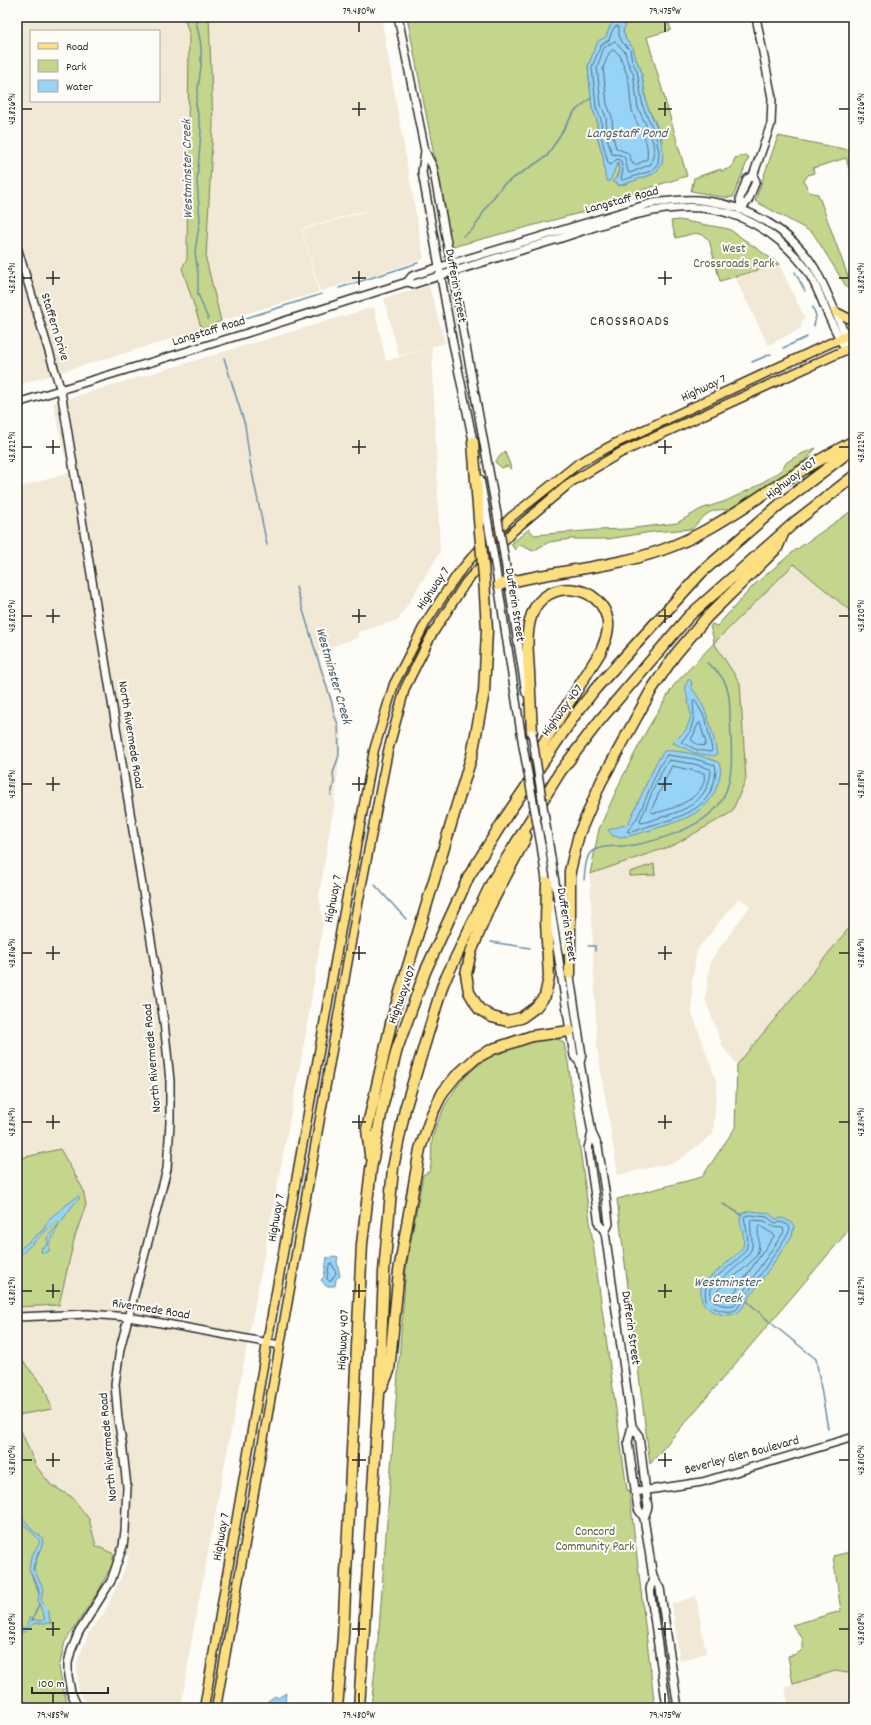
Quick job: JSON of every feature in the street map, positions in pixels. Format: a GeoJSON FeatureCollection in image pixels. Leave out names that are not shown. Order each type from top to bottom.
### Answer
{"type":"FeatureCollection","features":[{"type":"Feature","properties":{"kind":"highway"},"geometry":{"type":"LineString","coordinates":[[499,585],[619,562],[662,550],[720,524],[802,470],[854,440]]}},
{"type":"Feature","properties":{"kind":"highway"},"geometry":{"type":"LineString","coordinates":[[371,1169],[368,1129],[392,1018],[472,755],[484,692],[488,630],[473,442]]}},
{"type":"Feature","properties":{"kind":"highway","name":"Highway 407"},"geometry":{"type":"LineString","coordinates":[[337,1708],[343,1636],[362,1244],[371,1169],[383,1104],[397,1049],[425,972],[469,876],[520,794],[575,715],[596,688],[702,572],[779,505],[854,448]]}},
{"type":"Feature","properties":{"kind":"highway"},"geometry":{"type":"LineString","coordinates":[[359,1708],[379,1394],[384,1272],[392,1176],[405,1109],[443,984],[492,882],[560,772],[600,720],[689,616],[785,531],[854,476]]}},
{"type":"Feature","properties":{"kind":"highway"},"geometry":{"type":"LineString","coordinates":[[570,974],[570,871],[579,834],[601,782],[652,688],[675,655],[707,617],[777,548],[785,531]]}},
{"type":"Feature","properties":{"kind":"highway"},"geometry":{"type":"LineString","coordinates":[[520,794],[543,744],[601,651],[607,636],[608,621],[602,605],[585,592],[568,589],[554,591],[541,599],[532,613],[529,623],[527,647],[532,733]]}},
{"type":"Feature","properties":{"kind":"highway"},"geometry":{"type":"LineString","coordinates":[[529,820],[524,841],[489,908],[476,939],[471,952],[466,974],[468,992],[479,1009],[492,1017],[507,1021],[520,1018],[536,1007],[545,996],[549,977],[546,922],[547,882]]}},
{"type":"Feature","properties":{"kind":"highway"},"geometry":{"type":"LineString","coordinates":[[379,1394],[389,1371],[399,1271],[420,1149],[435,1108],[444,1092],[456,1076],[476,1058],[493,1048],[532,1036],[570,1031]]}},
{"type":"Feature","properties":{"kind":"main road","name":"Dufferin Street"},"geometry":{"type":"LineString","coordinates":[[398,17],[425,151],[433,167],[509,582],[582,1055],[580,1063],[592,1133],[588,1148],[599,1224],[605,1232],[632,1426],[628,1442],[638,1509],[644,1518],[653,1577],[650,1590],[668,1708]]}},
{"type":"Feature","properties":{"kind":"main road"},"geometry":{"type":"LineString","coordinates":[[739,213],[740,198],[747,179],[753,176],[771,124],[772,98],[756,17]]}},
{"type":"Feature","properties":{"kind":"main road","name":"Dufferin Street"},"geometry":{"type":"LineString","coordinates":[[425,151],[422,172],[499,585],[574,1056],[580,1063]]}},
{"type":"Feature","properties":{"kind":"main road","name":"Langstaff Road"},"geometry":{"type":"LineString","coordinates":[[407,282],[414,284],[441,275],[452,268],[650,212],[673,208],[702,208],[762,218],[788,237],[814,266],[836,312],[842,337]]}},
{"type":"Feature","properties":{"kind":"main road","name":"Langstaff Road"},"geometry":{"type":"LineString","coordinates":[[739,213],[780,241],[799,259],[818,290],[842,337],[850,348]]}},
{"type":"Feature","properties":{"kind":"main road","name":"Staffern Drive"},"geometry":{"type":"LineString","coordinates":[[17,247],[61,391]]}},
{"type":"Feature","properties":{"kind":"main road","name":"Langstaff Road"},"geometry":{"type":"LineString","coordinates":[[17,404],[407,282],[412,276],[440,267],[452,268]]}},
{"type":"Feature","properties":{"kind":"main road"},"geometry":{"type":"LineString","coordinates":[[836,312],[854,322]]}},
{"type":"Feature","properties":{"kind":"main road","name":"Highway 7"},"geometry":{"type":"LineString","coordinates":[[204,1708],[267,1343],[374,750],[394,684],[426,622],[457,575],[472,557],[504,523],[579,463],[620,441],[854,332]]}},
{"type":"Feature","properties":{"kind":"main road","name":"Highway 7"},"geometry":{"type":"LineString","coordinates":[[216,1708],[356,914],[388,751],[405,688],[431,636],[450,605],[472,577],[512,531],[571,482],[620,452],[850,348]]}},
{"type":"Feature","properties":{"kind":"main road","name":"North Rivermede Road"},"geometry":{"type":"LineString","coordinates":[[61,391],[159,990],[170,1081],[170,1123],[167,1169],[120,1349],[115,1384],[127,1487],[123,1548],[111,1581],[79,1632],[71,1651],[68,1663],[68,1676],[71,1692],[78,1708]]}},
{"type":"Feature","properties":{"kind":"main road","name":"Rivermede Road"},"geometry":{"type":"LineString","coordinates":[[17,1317],[88,1314],[129,1317],[280,1345]]}},
{"type":"Feature","properties":{"kind":"main road","name":"Dufferin Street"},"geometry":{"type":"LineString","coordinates":[[632,1426],[639,1436],[648,1507],[644,1518]]}},
{"type":"Feature","properties":{"kind":"main road","name":"Beverley Glen Boulevard"},"geometry":{"type":"LineString","coordinates":[[635,1492],[702,1482],[854,1437]]}},
{"type":"Feature","properties":{"kind":"main road","name":"Dufferin Street"},"geometry":{"type":"LineString","coordinates":[[653,1577],[660,1588],[678,1708]]}},
{"type":"Feature","properties":{"kind":"shaded area"},"geometry":{"type":"Polygon","coordinates":[[[17,17],[184,17],[189,33],[187,259],[182,268],[202,330],[17,385],[17,17]]]}},
{"type":"Feature","properties":{"kind":"shaded area"},"geometry":{"type":"Polygon","coordinates":[[[209,17],[381,17],[424,259],[383,272],[366,210],[301,229],[319,292],[221,321],[206,259],[213,124],[209,17]]]}},
{"type":"Feature","properties":{"kind":"shaded area"},"geometry":{"type":"Polygon","coordinates":[[[366,211],[383,273],[320,291],[302,230],[366,211]]]}},
{"type":"Feature","properties":{"kind":"shaded area"},"geometry":{"type":"Polygon","coordinates":[[[779,264],[804,317],[800,329],[768,345],[735,277],[779,264]]]}},
{"type":"Feature","properties":{"kind":"shaded area"},"geometry":{"type":"Polygon","coordinates":[[[429,286],[445,343],[399,356],[384,298],[429,286]]]}},
{"type":"Feature","properties":{"kind":"shaded area"},"geometry":{"type":"Polygon","coordinates":[[[374,307],[386,361],[432,347],[440,552],[398,620],[358,632],[359,637],[318,652],[342,732],[335,799],[319,895],[323,925],[304,1044],[193,1632],[181,1708],[92,1708],[78,1692],[77,1662],[90,1630],[103,1615],[121,1578],[129,1556],[114,1554],[96,1546],[89,1519],[72,1497],[51,1485],[36,1466],[19,1426],[18,1415],[52,1408],[44,1387],[22,1360],[17,1348],[17,1307],[59,1305],[75,1236],[86,1205],[19,1158],[17,1159],[17,488],[69,473],[53,403],[374,307]]]}},
{"type":"Feature","properties":{"kind":"shaded area"},"geometry":{"type":"Polygon","coordinates":[[[794,564],[854,614],[854,922],[737,1065],[723,1047],[705,999],[711,960],[750,906],[739,898],[697,950],[692,982],[692,1013],[717,1083],[713,1134],[676,1162],[618,1175],[597,1047],[590,874],[674,845],[746,779],[740,683],[714,643],[794,564]]]}},
{"type":"Feature","properties":{"kind":"shaded area"},"geometry":{"type":"Polygon","coordinates":[[[696,1596],[706,1653],[680,1661],[672,1604],[696,1596]]]}},
{"type":"Feature","properties":{"kind":"shaded area"},"geometry":{"type":"Polygon","coordinates":[[[835,1671],[848,1673],[854,1672],[854,1708],[779,1708],[788,1705],[785,1687],[835,1671]]]}},
{"type":"Feature","properties":{"kind":"green space"},"geometry":{"type":"Polygon","coordinates":[[[184,17],[209,17],[213,124],[206,259],[221,321],[202,330],[182,268],[187,259],[189,33],[184,17]]]}},
{"type":"Feature","properties":{"kind":"green space"},"geometry":{"type":"Polygon","coordinates":[[[407,17],[619,17],[610,26],[607,37],[598,42],[588,66],[592,108],[597,120],[598,139],[608,181],[617,162],[619,170],[615,180],[618,185],[622,185],[653,174],[662,164],[662,140],[647,106],[641,70],[636,60],[633,48],[626,40],[623,33],[625,21],[627,17],[667,17],[671,30],[647,37],[687,176],[610,200],[610,205],[452,247],[407,17]]]}},
{"type":"Feature","properties":{"kind":"green space"},"geometry":{"type":"Polygon","coordinates":[[[778,136],[854,151],[854,187],[846,158],[813,168],[814,173],[808,175],[804,181],[809,192],[818,194],[854,293],[854,299],[813,233],[755,201],[778,136]]]}},
{"type":"Feature","properties":{"kind":"green space"},"geometry":{"type":"Polygon","coordinates":[[[745,155],[749,157],[733,197],[719,197],[691,191],[694,178],[721,169],[721,171],[731,168],[735,158],[745,155]]]}},
{"type":"Feature","properties":{"kind":"green space","name":"West Crossroads Park"},"geometry":{"type":"Polygon","coordinates":[[[679,220],[729,229],[779,264],[720,281],[709,240],[703,235],[695,233],[676,238],[671,221],[679,220]]]}},
{"type":"Feature","properties":{"kind":"green space"},"geometry":{"type":"Polygon","coordinates":[[[816,448],[807,459],[728,510],[716,510],[707,514],[692,529],[652,532],[608,539],[571,539],[549,542],[533,551],[520,545],[515,550],[511,544],[529,529],[534,535],[627,529],[677,523],[701,509],[726,501],[757,486],[780,471],[787,462],[816,448]]]}},
{"type":"Feature","properties":{"kind":"green space"},"geometry":{"type":"Polygon","coordinates":[[[505,451],[512,470],[507,466],[502,468],[495,462],[505,451]]]}},
{"type":"Feature","properties":{"kind":"green space"},"geometry":{"type":"Polygon","coordinates":[[[854,509],[854,614],[794,564],[714,643],[710,627],[712,624],[717,626],[754,585],[793,552],[854,509]]]}},
{"type":"Feature","properties":{"kind":"green space"},"geometry":{"type":"Polygon","coordinates":[[[714,643],[740,683],[746,779],[732,812],[674,845],[590,874],[599,829],[622,778],[648,728],[674,685],[714,643]]]}},
{"type":"Feature","properties":{"kind":"green space"},"geometry":{"type":"Polygon","coordinates":[[[654,864],[655,875],[630,876],[630,872],[654,864]]]}},
{"type":"Feature","properties":{"kind":"green space"},"geometry":{"type":"Polygon","coordinates":[[[854,922],[854,1224],[650,1464],[617,1199],[702,1177],[735,1128],[737,1065],[854,922]]]}},
{"type":"Feature","properties":{"kind":"green space","name":"Concord Community Park"},"geometry":{"type":"Polygon","coordinates":[[[552,1038],[558,1039],[564,1043],[568,1062],[627,1490],[629,1490],[655,1708],[371,1708],[379,1629],[406,1267],[423,1175],[430,1171],[433,1136],[441,1114],[455,1090],[465,1077],[477,1066],[503,1051],[552,1038]]]}},
{"type":"Feature","properties":{"kind":"green space"},"geometry":{"type":"Polygon","coordinates":[[[60,1149],[83,1189],[86,1205],[75,1236],[59,1305],[17,1307],[17,1159],[60,1149]]]}},
{"type":"Feature","properties":{"kind":"green space"},"geometry":{"type":"Polygon","coordinates":[[[17,1348],[22,1360],[44,1387],[52,1409],[18,1415],[19,1426],[36,1466],[51,1485],[72,1497],[89,1519],[96,1546],[114,1554],[112,1565],[98,1592],[65,1642],[59,1668],[69,1708],[17,1708],[17,1348]]]}},
{"type":"Feature","properties":{"kind":"green space"},"geometry":{"type":"Polygon","coordinates":[[[854,1551],[854,1672],[848,1673],[835,1671],[793,1684],[788,1656],[797,1654],[803,1649],[803,1639],[792,1625],[841,1611],[833,1556],[854,1551]]]}},
{"type":"Feature","properties":{"kind":"water","name":"Langstaff Pond"},"geometry":{"type":"Polygon","coordinates":[[[619,17],[627,17],[623,30],[626,40],[633,48],[636,60],[641,70],[647,106],[659,132],[663,152],[662,164],[658,170],[653,174],[622,185],[612,182],[617,177],[619,170],[618,162],[610,181],[607,181],[605,176],[603,156],[598,139],[597,120],[592,108],[588,66],[598,41],[606,37],[610,26],[619,17]]]}},
{"type":"Feature","properties":{"kind":"water"},"geometry":{"type":"Polygon","coordinates":[[[689,679],[692,682],[691,687],[705,710],[717,754],[715,756],[695,753],[673,743],[686,730],[691,716],[685,686],[689,679]]]}},
{"type":"Feature","properties":{"kind":"water"},"geometry":{"type":"Polygon","coordinates":[[[664,751],[676,751],[692,754],[708,758],[719,763],[720,775],[714,794],[708,803],[700,810],[682,820],[632,835],[623,837],[613,836],[608,830],[628,824],[656,763],[664,751]]]}},
{"type":"Feature","properties":{"kind":"water"},"geometry":{"type":"Polygon","coordinates":[[[78,1196],[80,1198],[61,1222],[55,1223],[51,1226],[17,1258],[18,1251],[43,1230],[50,1218],[78,1196]]]}},
{"type":"Feature","properties":{"kind":"water","name":"Westminster Creek"},"geometry":{"type":"Polygon","coordinates":[[[750,1211],[769,1213],[776,1219],[782,1218],[791,1222],[794,1226],[792,1236],[740,1311],[731,1315],[720,1314],[710,1310],[703,1302],[701,1296],[701,1286],[741,1250],[744,1237],[740,1217],[742,1213],[750,1211]]]}},
{"type":"Feature","properties":{"kind":"water"},"geometry":{"type":"Polygon","coordinates":[[[59,1224],[49,1243],[49,1251],[45,1253],[41,1252],[42,1247],[44,1248],[48,1242],[47,1238],[59,1224]]]}},
{"type":"Feature","properties":{"kind":"water"},"geometry":{"type":"Polygon","coordinates":[[[334,1256],[338,1257],[337,1262],[340,1276],[336,1279],[335,1286],[326,1286],[321,1280],[324,1277],[327,1257],[329,1258],[334,1256]]]}},
{"type":"Feature","properties":{"kind":"water"},"geometry":{"type":"Polygon","coordinates":[[[17,1510],[33,1531],[42,1537],[43,1543],[33,1567],[43,1589],[41,1600],[49,1612],[50,1622],[54,1623],[35,1623],[24,1632],[17,1631],[17,1627],[24,1628],[27,1626],[29,1618],[41,1621],[45,1619],[38,1601],[38,1586],[29,1570],[31,1557],[40,1542],[17,1517],[17,1510]]]}},
{"type":"Feature","properties":{"kind":"water"},"geometry":{"type":"Polygon","coordinates":[[[286,1693],[285,1704],[288,1708],[265,1708],[268,1701],[275,1696],[278,1698],[286,1693]]]}},
{"type":"Feature","properties":{"kind":"waterway","name":"Westminster Creek"},"geometry":{"type":"LineString","coordinates":[[195,17],[201,45],[201,66],[196,104],[201,131],[197,181],[200,220],[195,251],[198,274],[198,294],[208,319]]}},
{"type":"Feature","properties":{"kind":"waterway"},"geometry":{"type":"LineString","coordinates":[[463,236],[472,230],[487,206],[503,185],[547,156],[575,111],[591,98]]}},
{"type":"Feature","properties":{"kind":"waterway"},"geometry":{"type":"LineString","coordinates":[[339,288],[418,263]]}},
{"type":"Feature","properties":{"kind":"waterway"},"geometry":{"type":"LineString","coordinates":[[795,272],[805,291]]}},
{"type":"Feature","properties":{"kind":"waterway"},"geometry":{"type":"LineString","coordinates":[[224,325],[322,294]]}},
{"type":"Feature","properties":{"kind":"waterway"},"geometry":{"type":"LineString","coordinates":[[813,307],[816,316],[814,326]]}},
{"type":"Feature","properties":{"kind":"waterway"},"geometry":{"type":"LineString","coordinates":[[783,348],[807,337]]}},
{"type":"Feature","properties":{"kind":"waterway"},"geometry":{"type":"LineString","coordinates":[[752,362],[771,354]]}},
{"type":"Feature","properties":{"kind":"waterway","name":"Westminster Creek"},"geometry":{"type":"LineString","coordinates":[[224,358],[245,425],[250,462],[267,545]]}},
{"type":"Feature","properties":{"kind":"waterway","name":"Westminster Creek"},"geometry":{"type":"LineString","coordinates":[[296,587],[338,724],[339,755],[333,773],[334,782],[331,795]]}},
{"type":"Feature","properties":{"kind":"waterway"},"geometry":{"type":"LineString","coordinates":[[584,880],[587,859],[590,853],[594,850],[605,847],[629,846],[645,843],[672,835],[709,815],[718,806],[724,796],[730,778],[731,768],[730,701],[724,680],[720,674],[707,663]]}},
{"type":"Feature","properties":{"kind":"waterway","name":"Westminster Creek"},"geometry":{"type":"LineString","coordinates":[[375,885],[406,919]]}},
{"type":"Feature","properties":{"kind":"waterway","name":"Westminster Creek"},"geometry":{"type":"LineString","coordinates":[[491,942],[530,948]]}},
{"type":"Feature","properties":{"kind":"waterway","name":"Westminster Creek"},"geometry":{"type":"LineString","coordinates":[[588,946],[595,946],[595,951]]}},
{"type":"Feature","properties":{"kind":"waterway","name":"Westminster Creek"},"geometry":{"type":"LineString","coordinates":[[723,1204],[742,1215]]}},
{"type":"Feature","properties":{"kind":"waterway","name":"Westminster Creek"},"geometry":{"type":"LineString","coordinates":[[747,1301],[771,1323],[816,1359],[828,1429]]}},
{"type":"Feature","properties":{"kind":"waterway"},"geometry":{"type":"LineString","coordinates":[[33,1570],[39,1551]]}},
{"type":"Feature","properties":{"kind":"waterway"},"geometry":{"type":"LineString","coordinates":[[32,1576],[39,1593]]}},
{"type":"Feature","properties":{"kind":"waterway"},"geometry":{"type":"LineString","coordinates":[[32,1621],[39,1604]]}},
{"type":"Feature","properties":{"kind":"district","name":"CROSSROADS"},"geometry":{"type":"Point","coordinates":[630,322]}}]}
